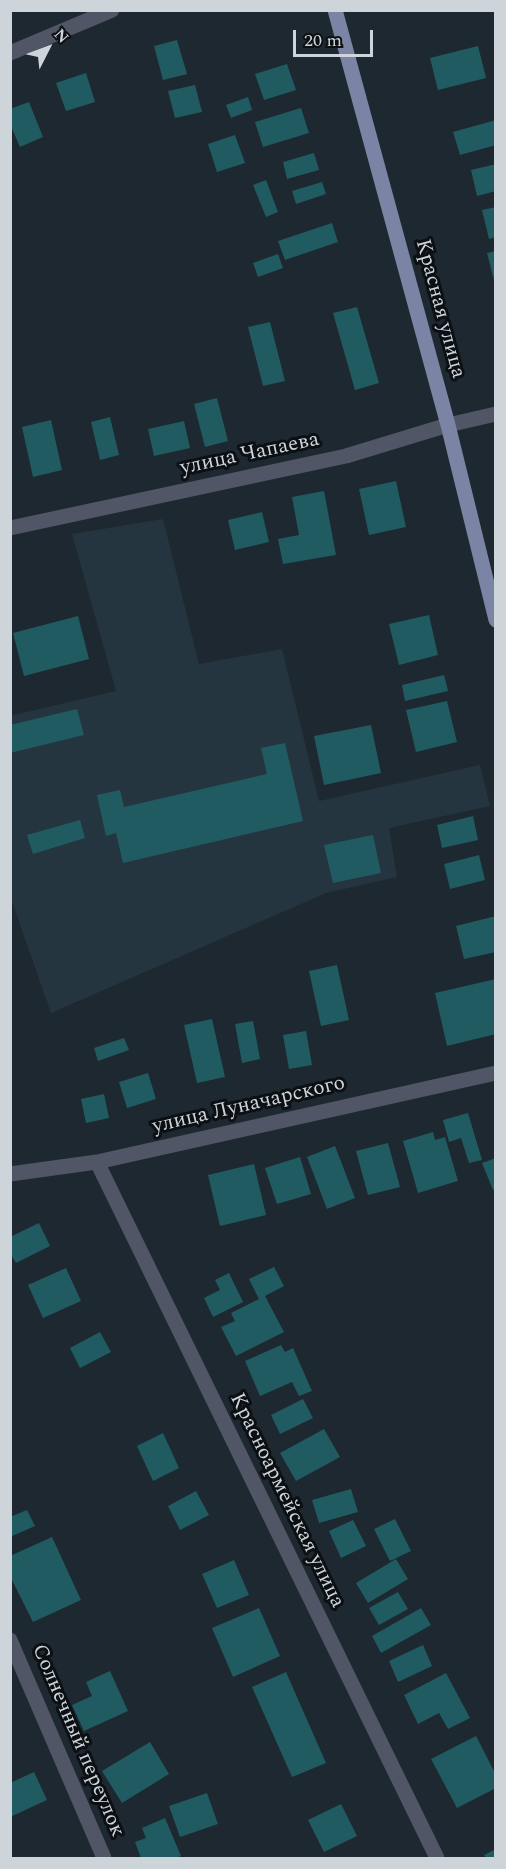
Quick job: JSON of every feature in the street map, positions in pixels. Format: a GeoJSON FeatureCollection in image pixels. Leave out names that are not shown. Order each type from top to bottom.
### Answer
{"type":"FeatureCollection","features":[{"type":"Feature","properties":{"kind":"main road","name":"Красная улица"},"geometry":{"type":"LineString","coordinates":[[335,10],[448,424],[495,620]]}},
{"type":"Feature","properties":{"kind":"street"},"geometry":{"type":"LineString","coordinates":[[10,53],[112,10]]}},
{"type":"Feature","properties":{"kind":"street","name":"улица Чапаева"},"geometry":{"type":"LineString","coordinates":[[10,528],[346,456],[448,424],[495,414]]}},
{"type":"Feature","properties":{"kind":"street","name":"улица Луначарского"},"geometry":{"type":"LineString","coordinates":[[10,1174],[97,1162],[495,1073]]}},
{"type":"Feature","properties":{"kind":"street","name":"Красноармейская улица"},"geometry":{"type":"LineString","coordinates":[[97,1162],[437,1858]]}},
{"type":"Feature","properties":{"kind":"street","name":"Солнечный переулок"},"geometry":{"type":"LineString","coordinates":[[10,1640],[104,1858]]}},
{"type":"Feature","properties":{"kind":"shaded area"},"geometry":{"type":"Polygon","coordinates":[[[163,519],[199,664],[282,649],[319,801],[480,765],[490,806],[389,828],[397,877],[326,893],[51,1013],[11,899],[10,716],[116,691],[72,534],[163,519]]]}},
{"type":"Feature","properties":{"kind":"building"},"geometry":{"type":"Polygon","coordinates":[[[177,40],[187,74],[163,80],[154,46],[177,40]]]}},
{"type":"Feature","properties":{"kind":"building"},"geometry":{"type":"Polygon","coordinates":[[[478,46],[486,78],[438,90],[430,58],[478,46]]]}},
{"type":"Feature","properties":{"kind":"building"},"geometry":{"type":"Polygon","coordinates":[[[287,64],[296,90],[264,100],[255,74],[287,64]]]}},
{"type":"Feature","properties":{"kind":"building"},"geometry":{"type":"Polygon","coordinates":[[[86,73],[95,102],[66,111],[56,83],[86,73]]]}},
{"type":"Feature","properties":{"kind":"building"},"geometry":{"type":"Polygon","coordinates":[[[195,85],[202,112],[175,118],[168,91],[195,85]]]}},
{"type":"Feature","properties":{"kind":"building"},"geometry":{"type":"Polygon","coordinates":[[[248,97],[252,110],[231,118],[226,105],[248,97]]]}},
{"type":"Feature","properties":{"kind":"building"},"geometry":{"type":"Polygon","coordinates":[[[29,102],[43,137],[20,147],[10,124],[10,109],[29,102]]]}},
{"type":"Feature","properties":{"kind":"building"},"geometry":{"type":"Polygon","coordinates":[[[301,108],[309,133],[263,147],[255,122],[301,108]]]}},
{"type":"Feature","properties":{"kind":"building"},"geometry":{"type":"Polygon","coordinates":[[[496,120],[496,145],[460,155],[453,132],[496,120]]]}},
{"type":"Feature","properties":{"kind":"building"},"geometry":{"type":"Polygon","coordinates":[[[235,135],[245,163],[217,172],[208,144],[235,135]]]}},
{"type":"Feature","properties":{"kind":"building"},"geometry":{"type":"Polygon","coordinates":[[[314,153],[319,170],[287,179],[283,162],[314,153]]]}},
{"type":"Feature","properties":{"kind":"building"},"geometry":{"type":"Polygon","coordinates":[[[496,164],[496,191],[477,196],[471,170],[496,164]]]}},
{"type":"Feature","properties":{"kind":"building"},"geometry":{"type":"Polygon","coordinates":[[[266,180],[278,212],[266,217],[253,185],[266,180]]]}},
{"type":"Feature","properties":{"kind":"building"},"geometry":{"type":"Polygon","coordinates":[[[322,182],[326,194],[296,204],[292,191],[322,182]]]}},
{"type":"Feature","properties":{"kind":"building"},"geometry":{"type":"Polygon","coordinates":[[[496,207],[496,237],[489,239],[482,210],[496,207]]]}},
{"type":"Feature","properties":{"kind":"building"},"geometry":{"type":"Polygon","coordinates":[[[332,223],[338,242],[285,260],[278,241],[332,223]]]}},
{"type":"Feature","properties":{"kind":"building"},"geometry":{"type":"Polygon","coordinates":[[[496,251],[496,284],[495,284],[487,253],[496,251]]]}},
{"type":"Feature","properties":{"kind":"building"},"geometry":{"type":"Polygon","coordinates":[[[278,254],[283,268],[258,277],[253,263],[278,254]]]}},
{"type":"Feature","properties":{"kind":"building"},"geometry":{"type":"Polygon","coordinates":[[[357,307],[379,383],[355,390],[333,313],[357,307]]]}},
{"type":"Feature","properties":{"kind":"building"},"geometry":{"type":"Polygon","coordinates":[[[270,322],[285,381],[263,386],[248,327],[270,322]]]}},
{"type":"Feature","properties":{"kind":"building"},"geometry":{"type":"Polygon","coordinates":[[[217,398],[228,441],[205,447],[194,404],[217,398]]]}},
{"type":"Feature","properties":{"kind":"building"},"geometry":{"type":"Polygon","coordinates":[[[110,417],[119,455],[100,460],[91,422],[110,417]]]}},
{"type":"Feature","properties":{"kind":"building"},"geometry":{"type":"Polygon","coordinates":[[[51,420],[62,470],[33,477],[22,427],[51,420]]]}},
{"type":"Feature","properties":{"kind":"building"},"geometry":{"type":"Polygon","coordinates":[[[184,421],[190,448],[154,456],[148,429],[184,421]]]}},
{"type":"Feature","properties":{"kind":"building"},"geometry":{"type":"Polygon","coordinates":[[[396,481],[406,527],[369,535],[359,489],[396,481]]]}},
{"type":"Feature","properties":{"kind":"building"},"geometry":{"type":"Polygon","coordinates":[[[324,491],[336,555],[283,564],[278,539],[299,535],[292,497],[324,491]]]}},
{"type":"Feature","properties":{"kind":"building"},"geometry":{"type":"Polygon","coordinates":[[[262,512],[269,542],[235,550],[228,520],[262,512]]]}},
{"type":"Feature","properties":{"kind":"building"},"geometry":{"type":"Polygon","coordinates":[[[429,615],[438,655],[399,665],[389,624],[429,615]]]}},
{"type":"Feature","properties":{"kind":"building"},"geometry":{"type":"Polygon","coordinates":[[[78,616],[89,659],[24,676],[13,633],[78,616]]]}},
{"type":"Feature","properties":{"kind":"building"},"geometry":{"type":"Polygon","coordinates":[[[444,675],[448,691],[405,701],[402,685],[444,675]]]}},
{"type":"Feature","properties":{"kind":"building"},"geometry":{"type":"Polygon","coordinates":[[[447,701],[457,742],[416,752],[406,710],[447,701]]]}},
{"type":"Feature","properties":{"kind":"building"},"geometry":{"type":"Polygon","coordinates":[[[77,709],[84,735],[10,753],[10,725],[77,709]]]}},
{"type":"Feature","properties":{"kind":"building"},"geometry":{"type":"Polygon","coordinates":[[[371,725],[381,773],[324,785],[314,736],[371,725]]]}},
{"type":"Feature","properties":{"kind":"building"},"geometry":{"type":"Polygon","coordinates":[[[285,743],[303,821],[123,863],[116,833],[106,836],[97,795],[120,790],[124,807],[267,774],[261,748],[285,743]]]}},
{"type":"Feature","properties":{"kind":"building"},"geometry":{"type":"Polygon","coordinates":[[[473,816],[478,840],[442,848],[437,825],[473,816]]]}},
{"type":"Feature","properties":{"kind":"building"},"geometry":{"type":"Polygon","coordinates":[[[80,820],[85,838],[33,854],[27,835],[80,820]]]}},
{"type":"Feature","properties":{"kind":"building"},"geometry":{"type":"Polygon","coordinates":[[[373,835],[381,873],[333,883],[324,845],[373,835]]]}},
{"type":"Feature","properties":{"kind":"building"},"geometry":{"type":"Polygon","coordinates":[[[479,855],[485,880],[450,889],[444,864],[479,855]]]}},
{"type":"Feature","properties":{"kind":"building"},"geometry":{"type":"Polygon","coordinates":[[[496,916],[496,952],[464,959],[456,926],[496,916]]]}},
{"type":"Feature","properties":{"kind":"building"},"geometry":{"type":"Polygon","coordinates":[[[337,965],[349,1020],[321,1026],[309,971],[337,965]]]}},
{"type":"Feature","properties":{"kind":"building"},"geometry":{"type":"Polygon","coordinates":[[[496,979],[496,1034],[447,1046],[435,993],[496,979]]]}},
{"type":"Feature","properties":{"kind":"building"},"geometry":{"type":"Polygon","coordinates":[[[212,1019],[225,1077],[197,1083],[184,1025],[212,1019]]]}},
{"type":"Feature","properties":{"kind":"building"},"geometry":{"type":"Polygon","coordinates":[[[253,1021],[260,1059],[242,1063],[235,1024],[253,1021]]]}},
{"type":"Feature","properties":{"kind":"building"},"geometry":{"type":"Polygon","coordinates":[[[306,1031],[312,1065],[289,1069],[283,1035],[306,1031]]]}},
{"type":"Feature","properties":{"kind":"building"},"geometry":{"type":"Polygon","coordinates":[[[124,1038],[129,1050],[98,1061],[94,1048],[124,1038]]]}},
{"type":"Feature","properties":{"kind":"building"},"geometry":{"type":"Polygon","coordinates":[[[148,1073],[156,1099],[127,1108],[119,1082],[148,1073]]]}},
{"type":"Feature","properties":{"kind":"building"},"geometry":{"type":"Polygon","coordinates":[[[104,1094],[109,1118],[86,1123],[81,1099],[104,1094]]]}},
{"type":"Feature","properties":{"kind":"building"},"geometry":{"type":"Polygon","coordinates":[[[468,1113],[482,1160],[469,1163],[461,1138],[449,1142],[443,1120],[468,1113]]]}},
{"type":"Feature","properties":{"kind":"building"},"geometry":{"type":"Polygon","coordinates":[[[433,1132],[435,1140],[445,1137],[458,1181],[418,1193],[403,1141],[433,1132]]]}},
{"type":"Feature","properties":{"kind":"building"},"geometry":{"type":"Polygon","coordinates":[[[388,1143],[400,1187],[368,1195],[356,1151],[388,1143]]]}},
{"type":"Feature","properties":{"kind":"building"},"geometry":{"type":"Polygon","coordinates":[[[335,1146],[355,1198],[327,1209],[307,1157],[335,1146]]]}},
{"type":"Feature","properties":{"kind":"building"},"geometry":{"type":"Polygon","coordinates":[[[300,1157],[311,1194],[277,1204],[265,1168],[300,1157]]]}},
{"type":"Feature","properties":{"kind":"building"},"geometry":{"type":"Polygon","coordinates":[[[496,1158],[496,1189],[493,1190],[482,1163],[496,1158]]]}},
{"type":"Feature","properties":{"kind":"building"},"geometry":{"type":"Polygon","coordinates":[[[254,1164],[266,1215],[220,1226],[208,1175],[254,1164]]]}},
{"type":"Feature","properties":{"kind":"building"},"geometry":{"type":"Polygon","coordinates":[[[39,1223],[50,1246],[16,1263],[10,1253],[10,1237],[39,1223]]]}},
{"type":"Feature","properties":{"kind":"building"},"geometry":{"type":"Polygon","coordinates":[[[274,1267],[284,1286],[265,1296],[284,1332],[236,1356],[221,1327],[235,1321],[231,1313],[259,1299],[249,1279],[274,1267]]]}},
{"type":"Feature","properties":{"kind":"building"},"geometry":{"type":"Polygon","coordinates":[[[66,1268],[81,1301],[43,1318],[28,1285],[66,1268]]]}},
{"type":"Feature","properties":{"kind":"building"},"geometry":{"type":"Polygon","coordinates":[[[229,1273],[243,1302],[213,1317],[204,1298],[220,1290],[215,1280],[229,1273]]]}},
{"type":"Feature","properties":{"kind":"building"},"geometry":{"type":"Polygon","coordinates":[[[100,1332],[111,1352],[80,1368],[70,1348],[100,1332]]]}},
{"type":"Feature","properties":{"kind":"building"},"geometry":{"type":"Polygon","coordinates":[[[281,1345],[285,1352],[293,1348],[312,1391],[299,1396],[292,1382],[260,1396],[245,1361],[281,1345]]]}},
{"type":"Feature","properties":{"kind":"building"},"geometry":{"type":"Polygon","coordinates":[[[303,1399],[313,1418],[280,1434],[271,1415],[303,1399]]]}},
{"type":"Feature","properties":{"kind":"building"},"geometry":{"type":"Polygon","coordinates":[[[324,1429],[340,1457],[296,1481],[280,1453],[324,1429]]]}},
{"type":"Feature","properties":{"kind":"building"},"geometry":{"type":"Polygon","coordinates":[[[163,1433],[179,1468],[153,1481],[137,1446],[163,1433]]]}},
{"type":"Feature","properties":{"kind":"building"},"geometry":{"type":"Polygon","coordinates":[[[351,1489],[358,1512],[319,1523],[312,1500],[351,1489]]]}},
{"type":"Feature","properties":{"kind":"building"},"geometry":{"type":"Polygon","coordinates":[[[196,1491],[209,1515],[180,1530],[168,1506],[196,1491]]]}},
{"type":"Feature","properties":{"kind":"building"},"geometry":{"type":"Polygon","coordinates":[[[27,1510],[35,1526],[10,1537],[10,1517],[27,1510]]]}},
{"type":"Feature","properties":{"kind":"building"},"geometry":{"type":"Polygon","coordinates":[[[395,1519],[411,1551],[390,1561],[374,1529],[395,1519]]]}},
{"type":"Feature","properties":{"kind":"building"},"geometry":{"type":"Polygon","coordinates":[[[353,1520],[366,1546],[341,1558],[329,1531],[353,1520]]]}},
{"type":"Feature","properties":{"kind":"building"},"geometry":{"type":"Polygon","coordinates":[[[52,1537],[81,1600],[33,1622],[10,1576],[10,1556],[52,1537]]]}},
{"type":"Feature","properties":{"kind":"building"},"geometry":{"type":"Polygon","coordinates":[[[396,1559],[408,1579],[368,1603],[356,1583],[396,1559]]]}},
{"type":"Feature","properties":{"kind":"building"},"geometry":{"type":"Polygon","coordinates":[[[234,1560],[249,1595],[217,1608],[202,1574],[234,1560]]]}},
{"type":"Feature","properties":{"kind":"building"},"geometry":{"type":"Polygon","coordinates":[[[398,1592],[408,1609],[379,1625],[369,1608],[398,1592]]]}},
{"type":"Feature","properties":{"kind":"building"},"geometry":{"type":"Polygon","coordinates":[[[259,1608],[280,1656],[233,1677],[212,1628],[259,1608]]]}},
{"type":"Feature","properties":{"kind":"building"},"geometry":{"type":"Polygon","coordinates":[[[421,1608],[431,1625],[381,1653],[372,1636],[421,1608]]]}},
{"type":"Feature","properties":{"kind":"building"},"geometry":{"type":"Polygon","coordinates":[[[423,1645],[432,1666],[398,1682],[389,1661],[423,1645]]]}},
{"type":"Feature","properties":{"kind":"building"},"geometry":{"type":"Polygon","coordinates":[[[110,1671],[128,1711],[84,1731],[72,1705],[92,1696],[86,1682],[110,1671]]]}},
{"type":"Feature","properties":{"kind":"building"},"geometry":{"type":"Polygon","coordinates":[[[286,1672],[326,1763],[292,1777],[252,1687],[286,1672]]]}},
{"type":"Feature","properties":{"kind":"building"},"geometry":{"type":"Polygon","coordinates":[[[446,1673],[470,1718],[448,1729],[439,1713],[418,1724],[404,1695],[446,1673]]]}},
{"type":"Feature","properties":{"kind":"building"},"geometry":{"type":"Polygon","coordinates":[[[476,1736],[496,1775],[496,1788],[457,1808],[431,1759],[476,1736]]]}},
{"type":"Feature","properties":{"kind":"building"},"geometry":{"type":"Polygon","coordinates":[[[150,1742],[169,1774],[122,1803],[102,1771],[150,1742]]]}},
{"type":"Feature","properties":{"kind":"building"},"geometry":{"type":"Polygon","coordinates":[[[34,1772],[47,1800],[10,1817],[10,1783],[34,1772]]]}},
{"type":"Feature","properties":{"kind":"building"},"geometry":{"type":"Polygon","coordinates":[[[207,1793],[218,1824],[180,1837],[169,1806],[207,1793]]]}},
{"type":"Feature","properties":{"kind":"building"},"geometry":{"type":"Polygon","coordinates":[[[341,1804],[357,1836],[324,1852],[308,1820],[341,1804]]]}},
{"type":"Feature","properties":{"kind":"building"},"geometry":{"type":"Polygon","coordinates":[[[165,1818],[181,1856],[141,1858],[135,1842],[146,1838],[142,1828],[165,1818]]]}},
{"type":"Feature","properties":{"kind":"building"},"geometry":{"type":"Polygon","coordinates":[[[496,1849],[496,1858],[486,1858],[484,1855],[496,1849]]]}}]}
